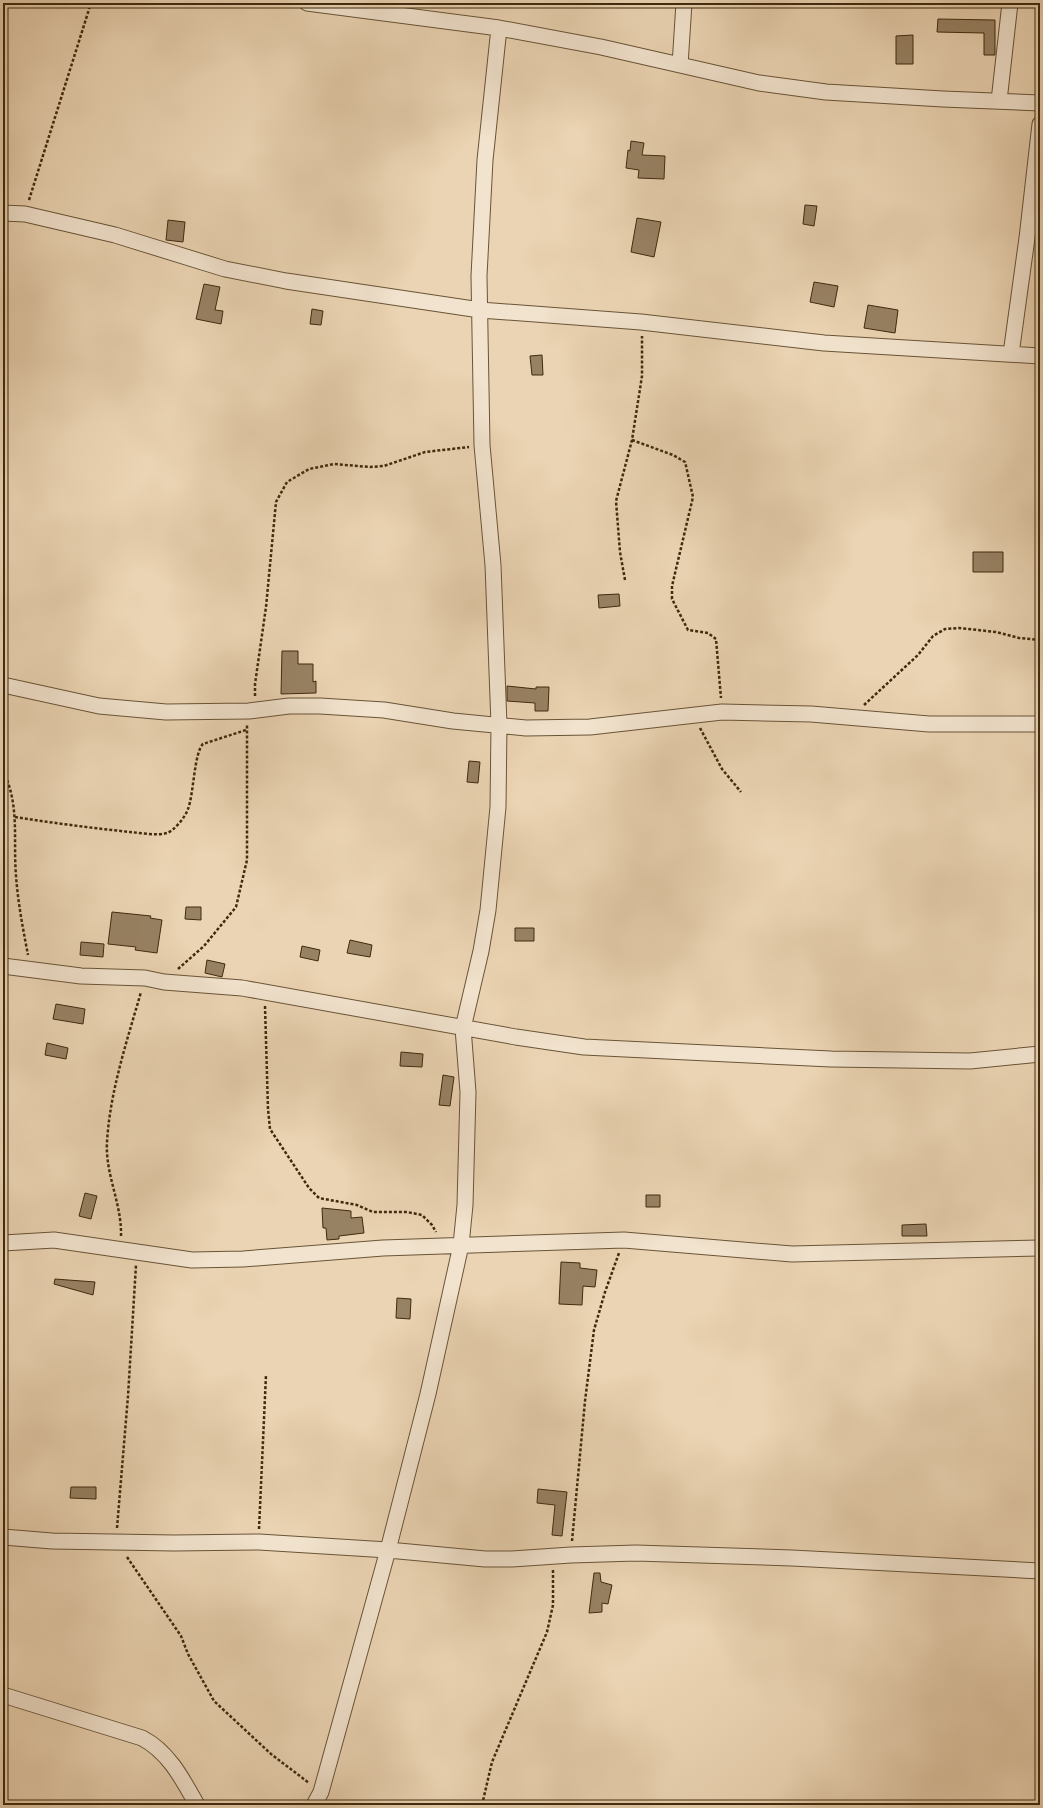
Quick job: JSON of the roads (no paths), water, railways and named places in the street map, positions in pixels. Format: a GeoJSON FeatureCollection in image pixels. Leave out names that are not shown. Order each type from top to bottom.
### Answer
{"type":"FeatureCollection","features":[{"type":"Feature","properties":{"kind":"street"},"geometry":{"type":"LineString","coordinates":[[307,3],[499,28],[601,47],[759,83],[826,92],[1040,103]]}},
{"type":"Feature","properties":{"kind":"street"},"geometry":{"type":"LineString","coordinates":[[680,66],[684,3]]}},
{"type":"Feature","properties":{"kind":"street"},"geometry":{"type":"LineString","coordinates":[[998,101],[1010,3]]}},
{"type":"Feature","properties":{"kind":"street"},"geometry":{"type":"LineString","coordinates":[[318,1798],[388,1550],[428,1394],[461,1245],[465,1205],[468,1126],[467,1064],[463,1028],[481,951],[490,895],[498,807],[499,725],[493,565],[482,445],[480,310],[485,160],[499,28]]}},
{"type":"Feature","properties":{"kind":"street"},"geometry":{"type":"LineString","coordinates":[[1011,354],[1027,238],[1040,124]]}},
{"type":"Feature","properties":{"kind":"street"},"geometry":{"type":"LineString","coordinates":[[3,213],[25,214],[115,235],[225,269],[286,281],[480,310],[641,322],[824,343],[1040,356]]}},
{"type":"Feature","properties":{"kind":"street"},"geometry":{"type":"LineString","coordinates":[[3,685],[99,706],[166,712],[249,711],[289,706],[341,707],[384,710],[453,721],[526,728],[590,728],[722,712],[852,716],[929,724],[1040,724]]}},
{"type":"Feature","properties":{"kind":"street"},"geometry":{"type":"LineString","coordinates":[[3,966],[81,976],[145,978],[164,982],[264,991],[463,1028],[584,1047],[831,1059],[970,1061],[1040,1054]]}},
{"type":"Feature","properties":{"kind":"street"},"geometry":{"type":"LineString","coordinates":[[3,1243],[54,1240],[120,1248],[192,1260],[243,1259],[443,1245],[624,1240],[792,1254],[1040,1248]]}},
{"type":"Feature","properties":{"kind":"street"},"geometry":{"type":"LineString","coordinates":[[3,1537],[52,1541],[174,1543],[259,1542],[388,1550],[485,1559],[636,1553],[792,1558],[1040,1571]]}},
{"type":"Feature","properties":{"kind":"street"},"geometry":{"type":"LineString","coordinates":[[3,1695],[142,1738],[153,1744],[162,1752],[183,1780],[197,1805]]}}]}
